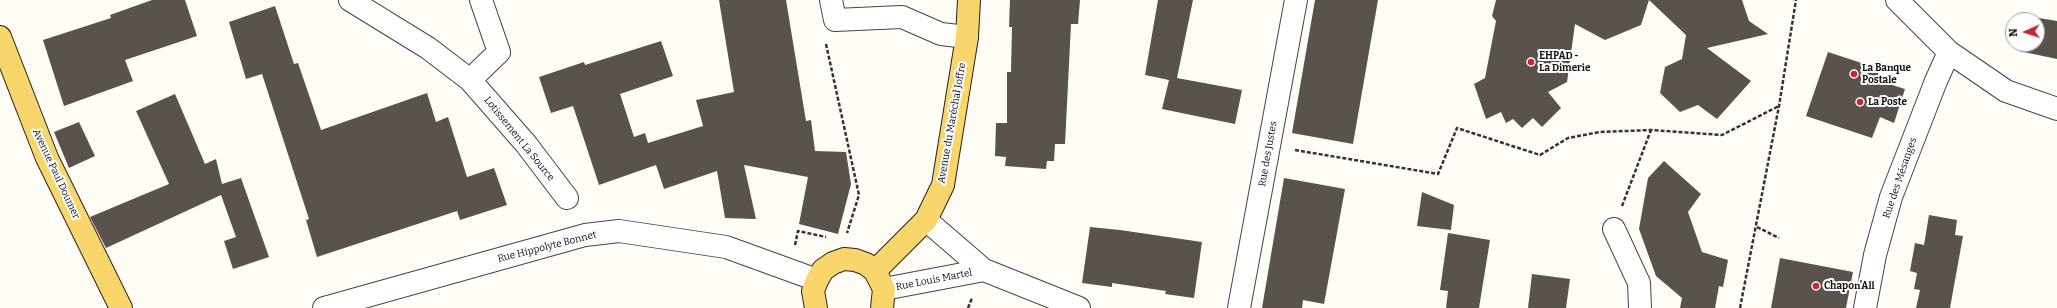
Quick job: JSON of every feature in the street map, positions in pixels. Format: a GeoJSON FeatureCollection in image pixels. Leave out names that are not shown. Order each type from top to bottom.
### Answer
{"type":"FeatureCollection","features":[{"type":"Feature","properties":{"kind":"main road","name":"Avenue du Maréchal Joffre"},"geometry":{"type":"LineString","coordinates":[[880,289],[926,220],[943,185],[967,37],[969,0]]}},
{"type":"Feature","properties":{"kind":"main road","name":"Avenue Paul Doumer"},"geometry":{"type":"LineString","coordinates":[[0,37],[47,158],[121,308]]}},
{"type":"Feature","properties":{"kind":"main road"},"geometry":{"type":"LineString","coordinates":[[816,308],[813,291],[817,280],[823,270],[833,263],[844,259],[856,260],[866,264],[880,289]]}},
{"type":"Feature","properties":{"kind":"street","name":"Lotissement La Source"},"geometry":{"type":"LineString","coordinates":[[350,0],[373,12],[428,48],[470,80],[526,144],[567,198]]}},
{"type":"Feature","properties":{"kind":"street"},"geometry":{"type":"LineString","coordinates":[[470,80],[498,52],[481,0]]}},
{"type":"Feature","properties":{"kind":"street"},"geometry":{"type":"LineString","coordinates":[[831,0],[835,20],[902,17],[941,34],[967,37]]}},
{"type":"Feature","properties":{"kind":"street","name":"Rue des Justes"},"geometry":{"type":"LineString","coordinates":[[1239,308],[1296,0]]}},
{"type":"Feature","properties":{"kind":"street"},"geometry":{"type":"LineString","coordinates":[[1898,0],[1949,52],[2006,91],[2057,109]]}},
{"type":"Feature","properties":{"kind":"street","name":"Rue des Mésanges"},"geometry":{"type":"LineString","coordinates":[[1865,308],[1875,255],[1891,197],[1936,81],[1949,52]]}},
{"type":"Feature","properties":{"kind":"street","name":"Rue Louis Martel"},"geometry":{"type":"LineString","coordinates":[[926,220],[984,270],[1079,308]]}},
{"type":"Feature","properties":{"kind":"street"},"geometry":{"type":"LineString","coordinates":[[1614,229],[1639,283],[1640,308]]}},
{"type":"Feature","properties":{"kind":"street","name":"Rue Hippolyte Bonnet"},"geometry":{"type":"LineString","coordinates":[[324,308],[585,235],[619,231],[726,247],[817,280]]}},
{"type":"Feature","properties":{"kind":"street","name":"Rue Louis Martel"},"geometry":{"type":"LineString","coordinates":[[880,289],[984,270]]}},
{"type":"Feature","properties":{"kind":"path"},"geometry":{"type":"LineString","coordinates":[[1740,308],[1757,227],[1779,106],[1796,0]]}},
{"type":"Feature","properties":{"kind":"path"},"geometry":{"type":"LineString","coordinates":[[826,43],[859,195],[847,234]]}},
{"type":"Feature","properties":{"kind":"path"},"geometry":{"type":"LineString","coordinates":[[1288,149],[1438,174],[1457,128],[1540,155],[1568,138],[1600,132],[1651,130],[1722,135],[1779,106]]}},
{"type":"Feature","properties":{"kind":"path"},"geometry":{"type":"LineString","coordinates":[[1614,229],[1651,130]]}},
{"type":"Feature","properties":{"kind":"path"},"geometry":{"type":"LineString","coordinates":[[1757,227],[1779,238]]}},
{"type":"Feature","properties":{"kind":"path"},"geometry":{"type":"LineString","coordinates":[[790,270],[798,231],[829,238]]}},
{"type":"Feature","properties":{"kind":"building"},"geometry":{"type":"Polygon","coordinates":[[[152,0],[185,0],[197,36],[125,60],[133,81],[64,106],[43,40],[111,18],[110,15],[152,0]]]}},
{"type":"Feature","properties":{"kind":"building"},"geometry":{"type":"Polygon","coordinates":[[[719,0],[786,0],[806,121],[811,120],[815,151],[846,152],[851,184],[838,234],[799,224],[808,177],[744,165],[756,219],[725,218],[717,171],[664,189],[656,165],[599,185],[573,106],[551,113],[539,77],[584,62],[585,65],[661,41],[673,76],[620,94],[634,137],[645,133],[648,143],[703,126],[696,100],[734,92],[719,0]]]}},
{"type":"Feature","properties":{"kind":"building"},"geometry":{"type":"Polygon","coordinates":[[[1010,0],[1080,0],[1078,24],[1071,24],[1065,144],[1055,144],[1054,161],[1047,161],[1046,169],[1005,166],[1006,157],[995,156],[996,123],[1007,123],[1007,72],[1011,72],[1012,27],[1009,27],[1010,0]]]}},
{"type":"Feature","properties":{"kind":"building"},"geometry":{"type":"Polygon","coordinates":[[[1158,0],[1193,0],[1177,78],[1242,90],[1235,124],[1162,109],[1169,80],[1145,75],[1158,0]]]}},
{"type":"Feature","properties":{"kind":"building"},"geometry":{"type":"Polygon","coordinates":[[[1315,0],[1378,0],[1353,144],[1292,133],[1315,0]]]}},
{"type":"Feature","properties":{"kind":"building"},"geometry":{"type":"Polygon","coordinates":[[[1496,0],[1649,0],[1641,25],[1605,40],[1575,24],[1567,82],[1548,92],[1561,108],[1542,127],[1533,118],[1522,128],[1513,119],[1506,123],[1501,112],[1486,119],[1474,84],[1485,78],[1496,21],[1492,16],[1496,0]]]}},
{"type":"Feature","properties":{"kind":"building"},"geometry":{"type":"Polygon","coordinates":[[[1649,0],[1742,0],[1749,21],[1768,34],[1707,48],[1751,81],[1717,119],[1698,105],[1680,112],[1660,93],[1665,67],[1682,59],[1686,35],[1649,0]]]}},
{"type":"Feature","properties":{"kind":"building"},"geometry":{"type":"Polygon","coordinates":[[[275,6],[294,64],[298,63],[321,130],[427,93],[436,122],[448,117],[467,177],[494,168],[507,205],[460,220],[457,211],[317,257],[306,220],[309,219],[262,74],[246,79],[229,22],[275,6]]]}},
{"type":"Feature","properties":{"kind":"building"},"geometry":{"type":"Polygon","coordinates":[[[2045,19],[2057,21],[2057,59],[2024,52],[2045,52],[2045,19]]]}},
{"type":"Feature","properties":{"kind":"building"},"geometry":{"type":"Polygon","coordinates":[[[1828,52],[1880,69],[1876,80],[1905,89],[1894,123],[1880,117],[1872,138],[1806,116],[1828,52]]]}},
{"type":"Feature","properties":{"kind":"building"},"geometry":{"type":"Polygon","coordinates":[[[175,94],[205,164],[216,159],[222,184],[241,178],[269,257],[233,269],[224,241],[236,237],[221,195],[106,248],[90,217],[169,184],[136,111],[175,94]]]}},
{"type":"Feature","properties":{"kind":"building"},"geometry":{"type":"Polygon","coordinates":[[[79,122],[95,156],[69,168],[54,132],[79,122]]]}},
{"type":"Feature","properties":{"kind":"building"},"geometry":{"type":"Polygon","coordinates":[[[1664,161],[1701,194],[1688,212],[1702,252],[1728,260],[1723,287],[1719,286],[1715,308],[1680,308],[1682,298],[1656,276],[1639,229],[1648,178],[1664,161]]]}},
{"type":"Feature","properties":{"kind":"building"},"geometry":{"type":"Polygon","coordinates":[[[1284,178],[1345,189],[1324,304],[1303,300],[1302,308],[1262,308],[1284,178]]]}},
{"type":"Feature","properties":{"kind":"building"},"geometry":{"type":"Polygon","coordinates":[[[1422,192],[1454,205],[1451,230],[1417,226],[1422,192]]]}},
{"type":"Feature","properties":{"kind":"building"},"geometry":{"type":"Polygon","coordinates":[[[1929,215],[1957,220],[1955,235],[1963,236],[1950,308],[1916,308],[1920,290],[1914,289],[1917,273],[1910,271],[1915,243],[1924,245],[1929,215]]]}},
{"type":"Feature","properties":{"kind":"building"},"geometry":{"type":"Polygon","coordinates":[[[1090,227],[1202,242],[1194,298],[1165,294],[1166,291],[1112,283],[1112,287],[1082,283],[1090,227]]]}},
{"type":"Feature","properties":{"kind":"building"},"geometry":{"type":"Polygon","coordinates":[[[1448,233],[1490,240],[1479,308],[1446,308],[1448,291],[1440,290],[1448,233]]]}},
{"type":"Feature","properties":{"kind":"building"},"geometry":{"type":"Polygon","coordinates":[[[1780,258],[1853,272],[1846,308],[1771,308],[1780,258]]]}},
{"type":"Feature","properties":{"kind":"building"},"geometry":{"type":"Polygon","coordinates":[[[1532,274],[1570,279],[1566,308],[1528,308],[1532,274]]]}},
{"type":"Feature","properties":{"kind":"place","name":"EHPAD - La Dimerie"},"geometry":{"type":"Point","coordinates":[1531,62]}},
{"type":"Feature","properties":{"kind":"place","name":"La Banque Postale"},"geometry":{"type":"Point","coordinates":[1854,74]}},
{"type":"Feature","properties":{"kind":"place","name":"La Poste"},"geometry":{"type":"Point","coordinates":[1860,102]}},
{"type":"Feature","properties":{"kind":"place","name":"Chapon'All"},"geometry":{"type":"Point","coordinates":[1816,286]}}]}
